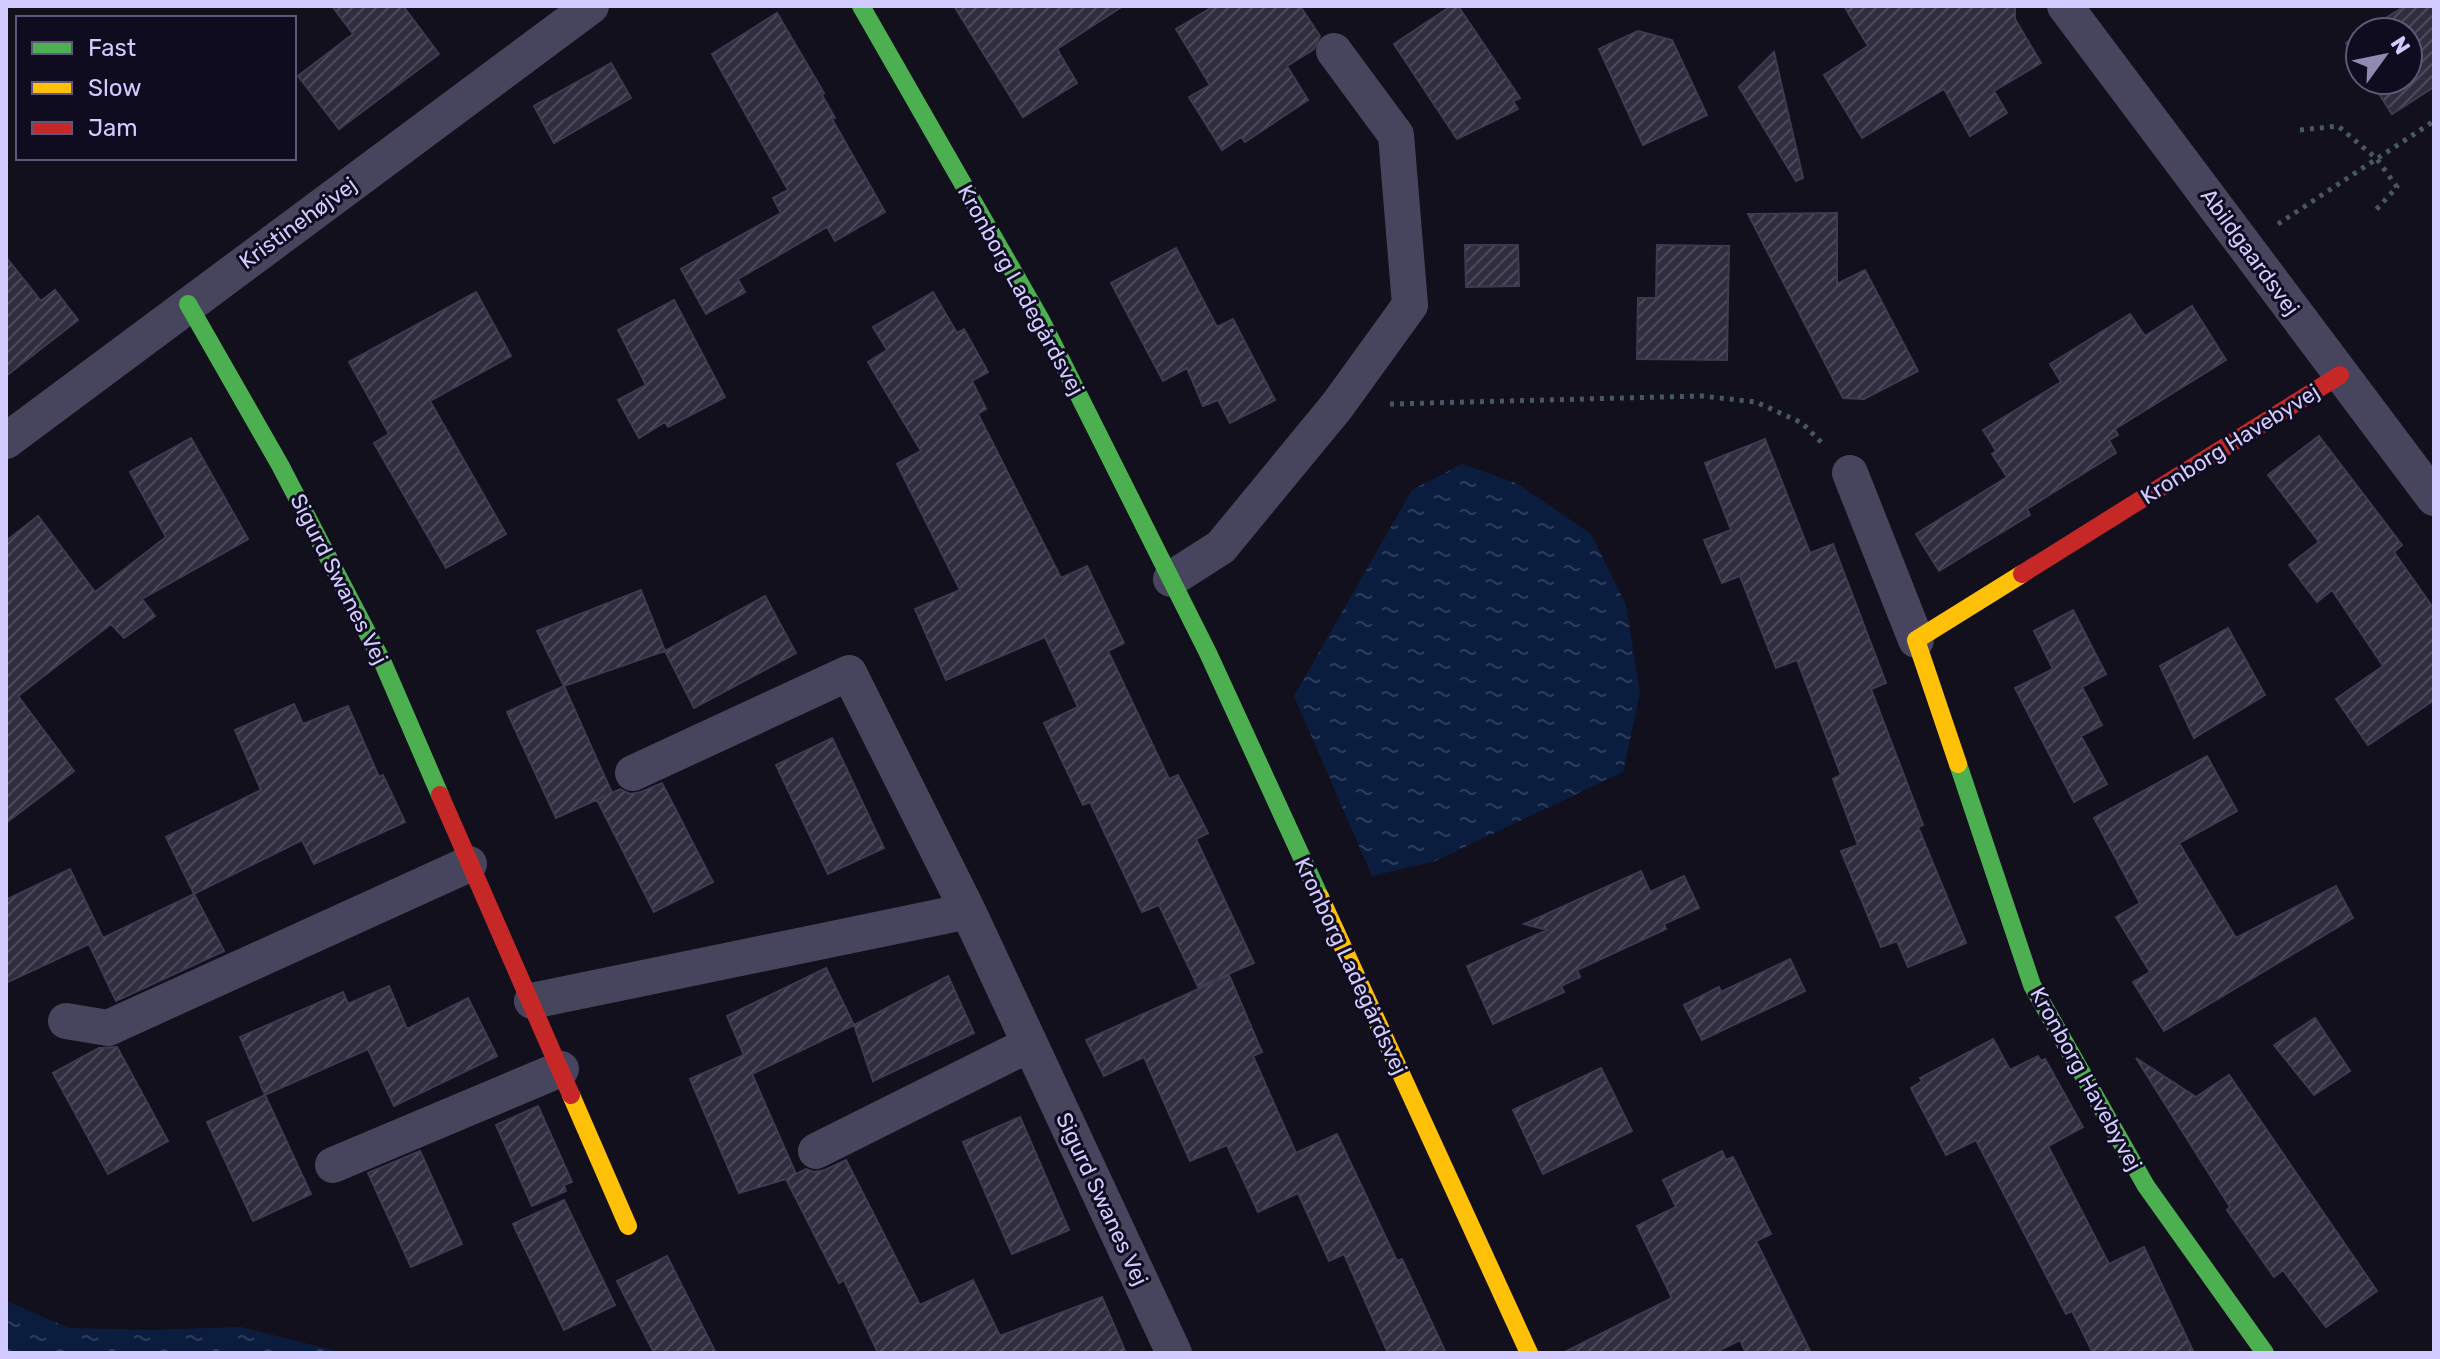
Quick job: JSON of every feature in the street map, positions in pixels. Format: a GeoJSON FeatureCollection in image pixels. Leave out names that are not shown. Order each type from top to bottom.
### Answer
{"type":"FeatureCollection","features":[{"type":"Feature","properties":{"kind":"street","name":"Kristinehøjvej"},"geometry":{"type":"LineString","coordinates":[[6,441],[591,6]]}},
{"type":"Feature","properties":{"kind":"street","name":"Kronborg Ladegårdsvej"},"geometry":{"type":"LineString","coordinates":[[861,6],[1041,320],[1171,579],[1529,1353]]}},
{"type":"Feature","properties":{"kind":"street","name":"Abildgaardsvej"},"geometry":{"type":"LineString","coordinates":[[2065,6],[2434,498]]}},
{"type":"Feature","properties":{"kind":"street"},"geometry":{"type":"LineString","coordinates":[[1171,579],[1221,547],[1337,406],[1410,305],[1396,135],[1334,51]]}},
{"type":"Feature","properties":{"kind":"street","name":"Sigurd Swanes Vej"},"geometry":{"type":"LineString","coordinates":[[188,304],[280,465],[383,663],[628,1226]]}},
{"type":"Feature","properties":{"kind":"street","name":"Kronborg Havebyvej"},"geometry":{"type":"LineString","coordinates":[[1916,640],[2340,375]]}},
{"type":"Feature","properties":{"kind":"street","name":"Kronborg Havebyvej"},"geometry":{"type":"LineString","coordinates":[[1850,473],[1916,640],[2032,985],[2146,1186],[2265,1353]]}},
{"type":"Feature","properties":{"kind":"street","name":"Sigurd Swanes Vej"},"geometry":{"type":"LineString","coordinates":[[633,773],[849,673],[968,911],[1174,1353]]}},
{"type":"Feature","properties":{"kind":"street"},"geometry":{"type":"LineString","coordinates":[[66,1021],[108,1028],[469,864]]}},
{"type":"Feature","properties":{"kind":"street"},"geometry":{"type":"LineString","coordinates":[[532,1001],[968,911]]}},
{"type":"Feature","properties":{"kind":"street"},"geometry":{"type":"LineString","coordinates":[[816,1151],[1030,1044]]}},
{"type":"Feature","properties":{"kind":"street"},"geometry":{"type":"LineString","coordinates":[[333,1165],[561,1069]]}},
{"type":"Feature","properties":{"kind":"path"},"geometry":{"type":"LineString","coordinates":[[2245,245],[2434,121]]}},
{"type":"Feature","properties":{"kind":"path"},"geometry":{"type":"LineString","coordinates":[[2300,130],[2338,126],[2377,159],[2397,187],[2373,213]]}},
{"type":"Feature","properties":{"kind":"path"},"geometry":{"type":"LineString","coordinates":[[1337,406],[1702,396],[1756,402],[1802,423],[1850,473]]}},
{"type":"Feature","properties":{"kind":"water"},"geometry":{"type":"Polygon","coordinates":[[[1462,464],[1516,483],[1591,534],[1626,605],[1640,693],[1623,772],[1435,861],[1372,876],[1294,696],[1412,490],[1462,464]]]}},
{"type":"Feature","properties":{"kind":"water"},"geometry":{"type":"Polygon","coordinates":[[[6,1301],[69,1328],[150,1330],[241,1327],[344,1353],[6,1353],[6,1301]]]}},
{"type":"Feature","properties":{"kind":"building"},"geometry":{"type":"Polygon","coordinates":[[[332,6],[403,6],[439,54],[339,129],[298,76],[353,34],[332,6]]]}},
{"type":"Feature","properties":{"kind":"building"},"geometry":{"type":"Polygon","coordinates":[[[954,6],[1123,6],[1057,49],[1077,83],[1023,117],[954,6]]]}},
{"type":"Feature","properties":{"kind":"building"},"geometry":{"type":"Polygon","coordinates":[[[1214,6],[1300,6],[1320,36],[1314,49],[1287,66],[1308,100],[1245,142],[1241,137],[1222,150],[1189,97],[1210,85],[1176,29],[1214,6]]]}},
{"type":"Feature","properties":{"kind":"building"},"geometry":{"type":"Polygon","coordinates":[[[1451,6],[1458,6],[1520,98],[1513,101],[1518,109],[1457,139],[1394,44],[1451,6]]]}},
{"type":"Feature","properties":{"kind":"building"},"geometry":{"type":"Polygon","coordinates":[[[1844,6],[2015,6],[2015,19],[2041,63],[1994,91],[2007,113],[1970,136],[1944,89],[1862,138],[1824,75],[1868,46],[1844,6]]]}},
{"type":"Feature","properties":{"kind":"building"},"geometry":{"type":"Polygon","coordinates":[[[2405,6],[2434,6],[2434,87],[2424,93],[2424,16],[2389,16],[2405,6]]]}},
{"type":"Feature","properties":{"kind":"building"},"geometry":{"type":"Polygon","coordinates":[[[777,13],[824,93],[822,95],[835,118],[832,119],[885,212],[835,241],[827,227],[738,279],[745,292],[706,314],[681,269],[781,213],[773,198],[788,190],[712,54],[777,13]]]}},
{"type":"Feature","properties":{"kind":"building"},"geometry":{"type":"Polygon","coordinates":[[[1638,31],[1672,40],[1707,115],[1643,145],[1599,49],[1638,31]]]}},
{"type":"Feature","properties":{"kind":"building"},"geometry":{"type":"Polygon","coordinates":[[[1774,52],[1803,178],[1796,181],[1739,87],[1774,52]]]}},
{"type":"Feature","properties":{"kind":"building"},"geometry":{"type":"Polygon","coordinates":[[[611,63],[631,98],[554,143],[534,106],[611,63]]]}},
{"type":"Feature","properties":{"kind":"building"},"geometry":{"type":"Polygon","coordinates":[[[2380,96],[2420,96],[2392,114],[2380,96]]]}},
{"type":"Feature","properties":{"kind":"building"},"geometry":{"type":"Polygon","coordinates":[[[1837,213],[1837,284],[1865,270],[1918,371],[1864,399],[1843,398],[1748,214],[1837,213]]]}},
{"type":"Feature","properties":{"kind":"building"},"geometry":{"type":"Polygon","coordinates":[[[1465,245],[1518,245],[1519,286],[1466,287],[1465,245]]]}},
{"type":"Feature","properties":{"kind":"building"},"geometry":{"type":"Polygon","coordinates":[[[1657,245],[1729,246],[1727,360],[1637,359],[1638,298],[1656,298],[1657,245]]]}},
{"type":"Feature","properties":{"kind":"building"},"geometry":{"type":"Polygon","coordinates":[[[1176,248],[1217,327],[1233,319],[1275,400],[1230,423],[1218,400],[1203,406],[1187,368],[1163,381],[1111,283],[1176,248]]]}},
{"type":"Feature","properties":{"kind":"building"},"geometry":{"type":"Polygon","coordinates":[[[6,257],[41,301],[55,290],[78,320],[6,376],[6,257]]]}},
{"type":"Feature","properties":{"kind":"building"},"geometry":{"type":"Polygon","coordinates":[[[476,292],[511,356],[430,401],[506,534],[446,568],[374,443],[389,434],[349,362],[476,292]]]}},
{"type":"Feature","properties":{"kind":"building"},"geometry":{"type":"Polygon","coordinates":[[[933,292],[957,333],[964,329],[988,372],[972,381],[986,409],[978,414],[1061,578],[1087,566],[1124,643],[1108,651],[1169,779],[1178,775],[1208,833],[1196,839],[1254,963],[1198,987],[1159,905],[1142,912],[1090,802],[1083,805],[1044,723],[1078,707],[1045,637],[946,680],[915,609],[960,590],[897,464],[921,451],[868,362],[887,350],[873,327],[933,292]]]}},
{"type":"Feature","properties":{"kind":"building"},"geometry":{"type":"Polygon","coordinates":[[[674,300],[725,397],[668,427],[665,422],[639,438],[618,400],[646,385],[618,330],[674,300]]]}},
{"type":"Feature","properties":{"kind":"building"},"geometry":{"type":"Polygon","coordinates":[[[2192,306],[2226,360],[2115,429],[2118,435],[2109,440],[2116,453],[2027,509],[2030,515],[1939,571],[1916,534],[2007,477],[1992,454],[1996,451],[1983,430],[2061,382],[2050,364],[2130,314],[2145,336],[2192,306]]]}},
{"type":"Feature","properties":{"kind":"building"},"geometry":{"type":"Polygon","coordinates":[[[2319,436],[2402,545],[2394,552],[2434,609],[2434,700],[2368,745],[2336,699],[2383,666],[2332,590],[2317,602],[2289,565],[2319,542],[2268,475],[2319,436]]]}},
{"type":"Feature","properties":{"kind":"building"},"geometry":{"type":"Polygon","coordinates":[[[191,438],[248,539],[142,599],[155,616],[124,638],[111,624],[18,696],[74,771],[6,823],[6,541],[38,516],[95,592],[166,537],[130,472],[191,438]]]}},
{"type":"Feature","properties":{"kind":"building"},"geometry":{"type":"Polygon","coordinates":[[[1765,439],[1810,553],[1833,544],[1886,683],[1871,689],[1923,825],[1918,827],[1966,943],[1908,967],[1897,941],[1881,947],[1841,851],[1858,845],[1833,779],[1841,775],[1797,660],[1776,668],[1740,576],[1722,583],[1704,540],[1731,530],[1705,463],[1765,439]]]}},
{"type":"Feature","properties":{"kind":"building"},"geometry":{"type":"Polygon","coordinates":[[[641,590],[665,651],[564,686],[537,631],[641,590]]]}},
{"type":"Feature","properties":{"kind":"building"},"geometry":{"type":"Polygon","coordinates":[[[765,596],[796,653],[694,708],[665,651],[765,596]]]}},
{"type":"Feature","properties":{"kind":"building"},"geometry":{"type":"Polygon","coordinates":[[[2073,610],[2106,674],[2082,687],[2102,725],[2081,736],[2107,784],[2074,802],[2015,688],[2053,669],[2034,631],[2073,610]]]}},
{"type":"Feature","properties":{"kind":"building"},"geometry":{"type":"Polygon","coordinates":[[[2228,628],[2265,695],[2194,738],[2160,666],[2228,628]]]}},
{"type":"Feature","properties":{"kind":"building"},"geometry":{"type":"Polygon","coordinates":[[[564,686],[612,793],[620,789],[630,794],[641,792],[662,783],[713,882],[654,912],[597,800],[605,796],[556,818],[507,712],[564,686]]]}},
{"type":"Feature","properties":{"kind":"building"},"geometry":{"type":"Polygon","coordinates":[[[294,704],[303,724],[348,706],[379,777],[383,775],[405,822],[314,864],[302,840],[194,894],[166,837],[261,790],[235,730],[294,704]]]}},
{"type":"Feature","properties":{"kind":"building"},"geometry":{"type":"Polygon","coordinates":[[[832,738],[884,848],[828,874],[776,765],[832,738]]]}},
{"type":"Feature","properties":{"kind":"building"},"geometry":{"type":"Polygon","coordinates":[[[2207,756],[2237,811],[2179,843],[2236,938],[2336,886],[2353,918],[2164,1031],[2133,982],[2150,972],[2116,917],[2140,903],[2094,818],[2207,756]]]}},
{"type":"Feature","properties":{"kind":"building"},"geometry":{"type":"Polygon","coordinates":[[[70,869],[103,938],[194,894],[224,951],[116,1001],[89,944],[6,983],[6,900],[70,869]]]}},
{"type":"Feature","properties":{"kind":"building"},"geometry":{"type":"Polygon","coordinates":[[[1641,871],[1650,892],[1684,876],[1699,908],[1664,924],[1666,929],[1577,970],[1580,977],[1561,986],[1564,992],[1493,1024],[1467,966],[1547,930],[1524,924],[1641,871]]]}},
{"type":"Feature","properties":{"kind":"building"},"geometry":{"type":"Polygon","coordinates":[[[1790,959],[1805,991],[1702,1040],[1684,1005],[1719,987],[1721,992],[1790,959]]]}},
{"type":"Feature","properties":{"kind":"building"},"geometry":{"type":"Polygon","coordinates":[[[826,968],[854,1025],[752,1074],[796,1174],[806,1169],[814,1172],[825,1170],[846,1160],[920,1305],[973,1280],[1000,1336],[1102,1297],[1126,1353],[878,1353],[844,1280],[839,1283],[786,1179],[739,1193],[690,1079],[744,1055],[727,1016],[826,968]]]}},
{"type":"Feature","properties":{"kind":"building"},"geometry":{"type":"Polygon","coordinates":[[[1229,975],[1262,1052],[1253,1056],[1296,1153],[1337,1134],[1397,1261],[1402,1259],[1446,1353],[1388,1353],[1344,1254],[1329,1261],[1298,1193],[1258,1212],[1227,1145],[1190,1161],[1144,1057],[1104,1076],[1086,1040],[1229,975]]]}},
{"type":"Feature","properties":{"kind":"building"},"geometry":{"type":"Polygon","coordinates":[[[948,976],[974,1033],[873,1081],[854,1025],[948,976]]]}},
{"type":"Feature","properties":{"kind":"building"},"geometry":{"type":"Polygon","coordinates":[[[389,986],[407,1029],[468,998],[497,1056],[394,1106],[368,1049],[265,1095],[240,1037],[343,992],[348,1004],[389,986]]]}},
{"type":"Feature","properties":{"kind":"building"},"geometry":{"type":"Polygon","coordinates":[[[2315,1018],[2350,1071],[2314,1095],[2274,1045],[2315,1018]]]}},
{"type":"Feature","properties":{"kind":"building"},"geometry":{"type":"Polygon","coordinates":[[[1993,1039],[2010,1070],[2038,1056],[2041,1061],[2045,1059],[2083,1127],[2048,1146],[2109,1264],[2144,1247],[2194,1353],[2093,1353],[2072,1311],[2066,1314],[1976,1140],[1946,1155],[1911,1088],[1922,1081],[1920,1078],[1993,1039]]]}},
{"type":"Feature","properties":{"kind":"building"},"geometry":{"type":"Polygon","coordinates":[[[117,1047],[168,1141],[108,1174],[53,1073],[99,1048],[117,1047]]]}},
{"type":"Feature","properties":{"kind":"building"},"geometry":{"type":"Polygon","coordinates":[[[2136,1058],[2196,1097],[2229,1075],[2377,1291],[2326,1327],[2283,1270],[2274,1277],[2227,1210],[2230,1207],[2136,1058]]]}},
{"type":"Feature","properties":{"kind":"building"},"geometry":{"type":"Polygon","coordinates":[[[1601,1068],[1632,1131],[1543,1174],[1513,1110],[1601,1068]]]}},
{"type":"Feature","properties":{"kind":"building"},"geometry":{"type":"Polygon","coordinates":[[[265,1095],[311,1194],[253,1221],[207,1122],[265,1095]]]}},
{"type":"Feature","properties":{"kind":"building"},"geometry":{"type":"Polygon","coordinates":[[[538,1106],[572,1182],[564,1185],[566,1191],[532,1206],[496,1125],[538,1106]]]}},
{"type":"Feature","properties":{"kind":"building"},"geometry":{"type":"Polygon","coordinates":[[[1020,1117],[1069,1230],[1012,1254],[963,1142],[1020,1117]]]}},
{"type":"Feature","properties":{"kind":"building"},"geometry":{"type":"Polygon","coordinates":[[[420,1151],[462,1244],[411,1267],[368,1173],[420,1151]]]}},
{"type":"Feature","properties":{"kind":"building"},"geometry":{"type":"Polygon","coordinates":[[[1722,1151],[1726,1160],[1733,1157],[1771,1234],[1756,1241],[1811,1353],[1746,1353],[1740,1340],[1714,1353],[1563,1353],[1672,1298],[1637,1226],[1676,1207],[1663,1180],[1722,1151]]]}},
{"type":"Feature","properties":{"kind":"building"},"geometry":{"type":"Polygon","coordinates":[[[564,1200],[615,1305],[564,1330],[513,1224],[564,1200]]]}},
{"type":"Feature","properties":{"kind":"building"},"geometry":{"type":"Polygon","coordinates":[[[667,1256],[716,1353],[654,1353],[617,1281],[667,1256]]]}},
{"type":"Feature","properties":{"kind":"traffic: fast"},"geometry":{"type":"LineString","coordinates":[[861,6],[1041,320],[1208,653],[1320,897]]}},
{"type":"Feature","properties":{"kind":"traffic: fast"},"geometry":{"type":"LineString","coordinates":[[188,304],[280,465],[383,663],[440,795]]}},
{"type":"Feature","properties":{"kind":"traffic: fast"},"geometry":{"type":"LineString","coordinates":[[1958,764],[2032,985],[2146,1186],[2265,1353]]}},
{"type":"Feature","properties":{"kind":"traffic: slow"},"geometry":{"type":"LineString","coordinates":[[1958,764],[1916,640],[2022,574]]}},
{"type":"Feature","properties":{"kind":"traffic: slow"},"geometry":{"type":"LineString","coordinates":[[1320,897],[1529,1353]]}},
{"type":"Feature","properties":{"kind":"traffic: slow"},"geometry":{"type":"LineString","coordinates":[[571,1095],[628,1226]]}},
{"type":"Feature","properties":{"kind":"traffic: jam"},"geometry":{"type":"LineString","coordinates":[[2022,574],[2340,375]]}},
{"type":"Feature","properties":{"kind":"traffic: jam"},"geometry":{"type":"LineString","coordinates":[[440,795],[571,1095]]}}]}
